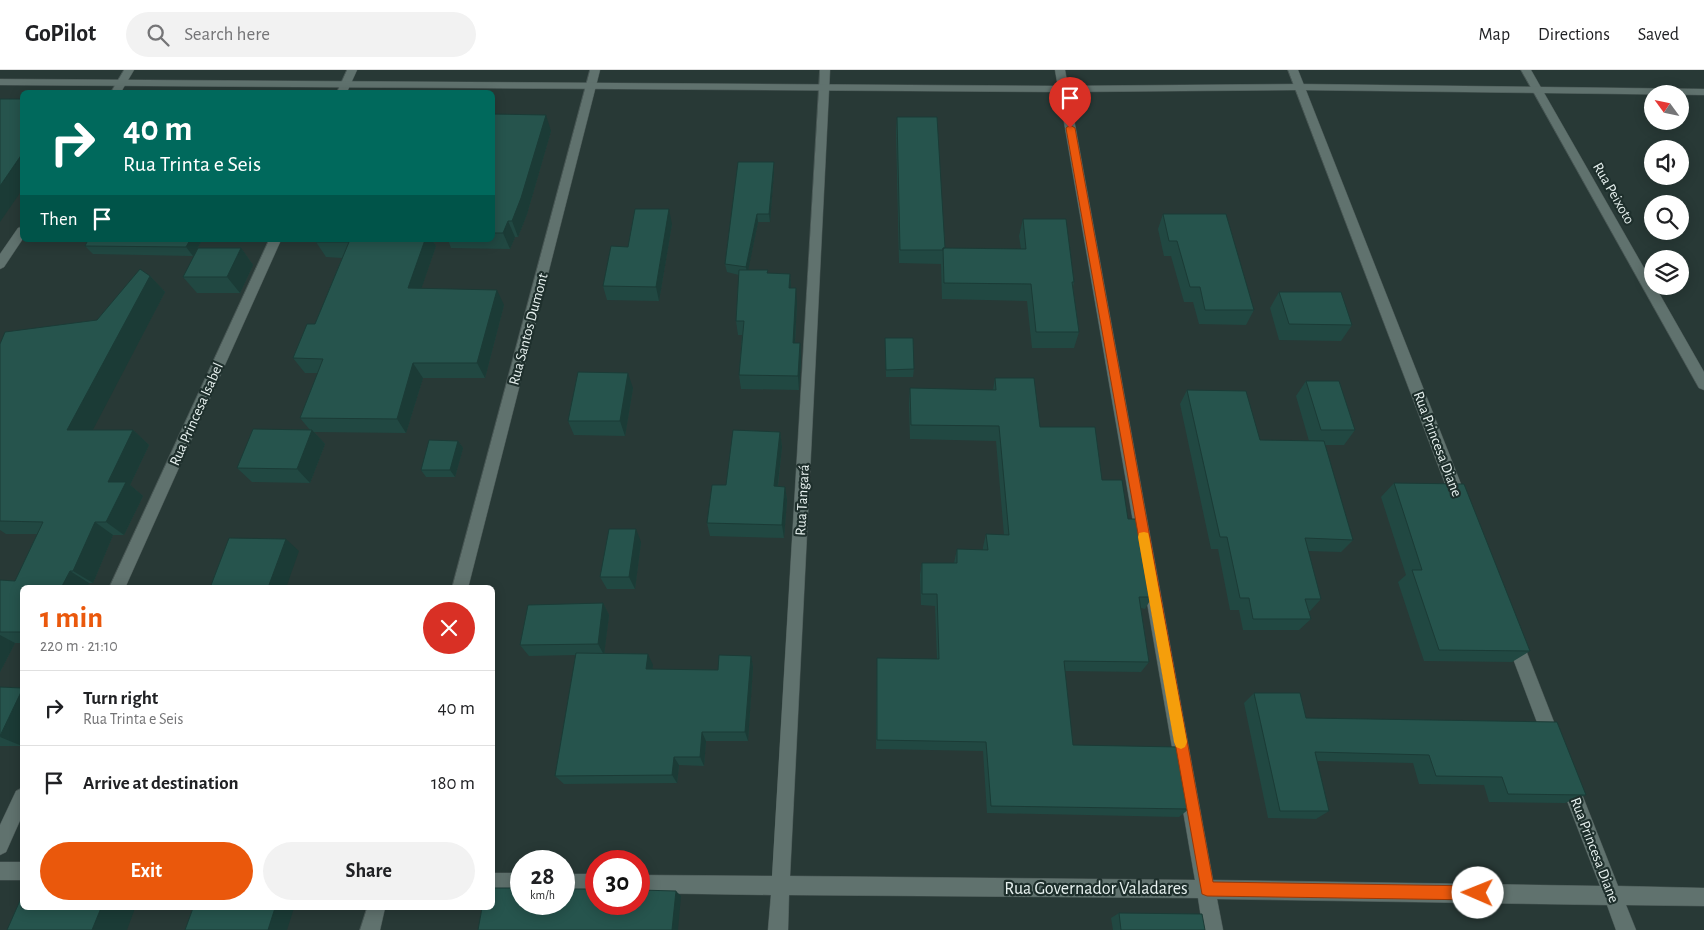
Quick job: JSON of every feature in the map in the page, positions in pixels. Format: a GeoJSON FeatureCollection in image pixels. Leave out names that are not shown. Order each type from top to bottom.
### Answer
{"type":"FeatureCollection","features":[{"type":"Feature","properties":{"kind":"street"},"geometry":{"type":"LineString","coordinates":[[117,90],[129,70]]}},
{"type":"Feature","properties":{"kind":"street"},"geometry":{"type":"LineString","coordinates":[[343,89],[352,70]]}},
{"type":"Feature","properties":{"kind":"street","name":"Rua Santos Dumont"},"geometry":{"type":"LineString","coordinates":[[461,585],[596,70]]}},
{"type":"Feature","properties":{"kind":"street","name":"Rua Tangará"},"geometry":{"type":"LineString","coordinates":[[778,930],[825,70]]}},
{"type":"Feature","properties":{"kind":"street"},"geometry":{"type":"LineString","coordinates":[[1060,70],[1213,930]]}},
{"type":"Feature","properties":{"kind":"street","name":"Rua Princesa Diane"},"geometry":{"type":"LineString","coordinates":[[1293,70],[1465,515]]}},
{"type":"Feature","properties":{"kind":"street","name":"Rua Peixoto"},"geometry":{"type":"LineString","coordinates":[[1526,70],[1704,384]]}},
{"type":"Feature","properties":{"kind":"street"},"geometry":{"type":"LineString","coordinates":[[0,82],[343,89],[592,85],[1704,92]]}},
{"type":"Feature","properties":{"kind":"street"},"geometry":{"type":"LineString","coordinates":[[0,264],[20,234]]}},
{"type":"Feature","properties":{"kind":"street","name":"Rua Princesa Isabel"},"geometry":{"type":"LineString","coordinates":[[118,585],[274,242]]}},
{"type":"Feature","properties":{"kind":"street","name":"Rua Princesa Diane"},"geometry":{"type":"LineString","coordinates":[[1508,626],[1626,930]]}},
{"type":"Feature","properties":{"kind":"street"},"geometry":{"type":"LineString","coordinates":[[0,846],[20,801]]}},
{"type":"Feature","properties":{"kind":"street"},"geometry":{"type":"LineString","coordinates":[[0,871],[20,872]]}},
{"type":"Feature","properties":{"kind":"street"},"geometry":{"type":"LineString","coordinates":[[495,882],[510,882]]}},
{"type":"Feature","properties":{"kind":"street","name":"Rua Governador Valadares"},"geometry":{"type":"LineString","coordinates":[[650,884],[1207,889],[1704,897]]}},
{"type":"Feature","properties":{"kind":"street"},"geometry":{"type":"LineString","coordinates":[[370,930],[375,910]]}},
{"type":"Feature","properties":{"kind":"building"},"geometry":{"type":"Polygon","coordinates":[[[0,99],[20,99],[20,157],[0,186],[0,99]]]}},
{"type":"Feature","properties":{"kind":"building"},"geometry":{"type":"Polygon","coordinates":[[[495,114],[546,115],[521,198],[512,221],[508,221],[503,233],[495,233],[495,114]]]}},
{"type":"Feature","properties":{"kind":"building"},"geometry":{"type":"Polygon","coordinates":[[[897,117],[937,117],[945,248],[943,250],[900,250],[897,117]]]}},
{"type":"Feature","properties":{"kind":"building"},"geometry":{"type":"Polygon","coordinates":[[[738,162],[774,162],[769,214],[757,214],[746,267],[725,264],[738,162]]]}},
{"type":"Feature","properties":{"kind":"building"},"geometry":{"type":"Polygon","coordinates":[[[635,209],[669,209],[656,287],[603,286],[611,246],[628,247],[635,209]]]}},
{"type":"Feature","properties":{"kind":"building"},"geometry":{"type":"Polygon","coordinates":[[[1163,214],[1226,214],[1254,310],[1205,310],[1200,287],[1190,287],[1177,241],[1169,241],[1163,214]]]}},
{"type":"Feature","properties":{"kind":"building"},"geometry":{"type":"Polygon","coordinates":[[[1023,219],[1066,219],[1079,332],[1036,332],[1031,284],[944,283],[943,248],[1026,249],[1023,219]]]}},
{"type":"Feature","properties":{"kind":"building"},"geometry":{"type":"Polygon","coordinates":[[[87,242],[189,242],[186,247],[85,246],[87,242]]]}},
{"type":"Feature","properties":{"kind":"building"},"geometry":{"type":"Polygon","coordinates":[[[349,242],[424,242],[408,288],[497,290],[477,363],[413,363],[397,419],[300,418],[323,359],[293,358],[307,324],[315,324],[349,242]]]}},
{"type":"Feature","properties":{"kind":"building"},"geometry":{"type":"Polygon","coordinates":[[[198,248],[241,248],[227,277],[183,277],[198,248]]]}},
{"type":"Feature","properties":{"kind":"building"},"geometry":{"type":"Polygon","coordinates":[[[140,269],[150,276],[67,430],[133,430],[108,482],[126,482],[106,522],[95,522],[73,571],[70,571],[63,585],[20,585],[20,632],[0,632],[0,580],[15,581],[43,522],[0,521],[0,344],[5,332],[97,320],[140,269]]]}},
{"type":"Feature","properties":{"kind":"building"},"geometry":{"type":"Polygon","coordinates":[[[739,270],[768,270],[767,273],[790,274],[789,288],[796,288],[793,343],[800,343],[798,376],[739,375],[744,321],[736,321],[739,270]]]}},
{"type":"Feature","properties":{"kind":"building"},"geometry":{"type":"Polygon","coordinates":[[[1279,292],[1341,292],[1352,325],[1289,324],[1279,292]]]}},
{"type":"Feature","properties":{"kind":"building"},"geometry":{"type":"Polygon","coordinates":[[[885,338],[913,338],[914,369],[886,370],[885,338]]]}},
{"type":"Feature","properties":{"kind":"building"},"geometry":{"type":"Polygon","coordinates":[[[578,372],[628,373],[620,421],[568,421],[578,372]]]}},
{"type":"Feature","properties":{"kind":"building"},"geometry":{"type":"Polygon","coordinates":[[[995,378],[1034,378],[1040,427],[1095,427],[1102,480],[1122,480],[1128,519],[1139,519],[1152,597],[1139,597],[1149,662],[1064,661],[1073,745],[1178,747],[1189,809],[991,806],[986,742],[877,740],[877,658],[939,659],[937,594],[922,594],[922,563],[957,563],[957,549],[988,550],[986,534],[1009,535],[999,426],[911,425],[910,388],[996,390],[995,378]]]}},
{"type":"Feature","properties":{"kind":"building"},"geometry":{"type":"Polygon","coordinates":[[[1306,381],[1339,381],[1355,430],[1321,430],[1306,381]]]}},
{"type":"Feature","properties":{"kind":"building"},"geometry":{"type":"Polygon","coordinates":[[[1187,390],[1246,391],[1260,440],[1324,441],[1353,540],[1305,538],[1321,599],[1305,599],[1311,619],[1253,619],[1249,598],[1240,598],[1227,537],[1220,537],[1187,390]]]}},
{"type":"Feature","properties":{"kind":"building"},"geometry":{"type":"Polygon","coordinates":[[[253,429],[312,430],[297,469],[237,468],[253,429]]]}},
{"type":"Feature","properties":{"kind":"building"},"geometry":{"type":"Polygon","coordinates":[[[733,430],[780,432],[774,486],[785,487],[782,525],[707,523],[712,485],[726,485],[733,430]]]}},
{"type":"Feature","properties":{"kind":"building"},"geometry":{"type":"Polygon","coordinates":[[[429,440],[458,441],[450,470],[421,470],[429,440]]]}},
{"type":"Feature","properties":{"kind":"building"},"geometry":{"type":"Polygon","coordinates":[[[1394,483],[1464,484],[1530,651],[1439,650],[1412,570],[1422,570],[1394,483]]]}},
{"type":"Feature","properties":{"kind":"building"},"geometry":{"type":"Polygon","coordinates":[[[609,529],[636,529],[629,577],[600,577],[609,529]]]}},
{"type":"Feature","properties":{"kind":"building"},"geometry":{"type":"Polygon","coordinates":[[[229,538],[286,539],[269,585],[211,585],[229,538]]]}},
{"type":"Feature","properties":{"kind":"building"},"geometry":{"type":"Polygon","coordinates":[[[603,603],[598,644],[520,645],[528,605],[603,603]]]}},
{"type":"Feature","properties":{"kind":"building"},"geometry":{"type":"Polygon","coordinates":[[[576,653],[648,654],[646,669],[718,670],[719,655],[751,656],[745,732],[702,732],[700,757],[674,757],[672,775],[555,776],[576,653]]]}},
{"type":"Feature","properties":{"kind":"building"},"geometry":{"type":"Polygon","coordinates":[[[0,687],[20,688],[20,694],[0,736],[0,687]]]}},
{"type":"Feature","properties":{"kind":"building"},"geometry":{"type":"Polygon","coordinates":[[[1254,693],[1300,693],[1306,718],[1557,722],[1586,795],[1508,794],[1502,777],[1436,776],[1429,755],[1315,752],[1329,811],[1280,811],[1254,693]]]}},
{"type":"Feature","properties":{"kind":"building"},"geometry":{"type":"Polygon","coordinates":[[[495,888],[510,888],[510,915],[575,915],[575,889],[585,889],[585,915],[650,915],[650,890],[676,891],[672,930],[478,930],[482,910],[495,910],[495,888]]]}},
{"type":"Feature","properties":{"kind":"building"},"geometry":{"type":"Polygon","coordinates":[[[20,901],[20,910],[100,910],[92,930],[7,930],[20,901]]]}},
{"type":"Feature","properties":{"kind":"building"},"geometry":{"type":"Polygon","coordinates":[[[192,910],[274,910],[268,930],[185,930],[192,910]]]}},
{"type":"Feature","properties":{"kind":"building"},"geometry":{"type":"Polygon","coordinates":[[[1119,913],[1202,914],[1205,930],[1121,930],[1119,913]]]}},
{"type":"Feature","properties":{"kind":"slow traffic"},"geometry":{"type":"LineString","coordinates":[[1144,537],[1181,742]]}},
{"type":"Feature","properties":{"kind":"route"},"geometry":{"type":"LineString","coordinates":[[1070,128],[1207,889],[1478,893]]}}]}
